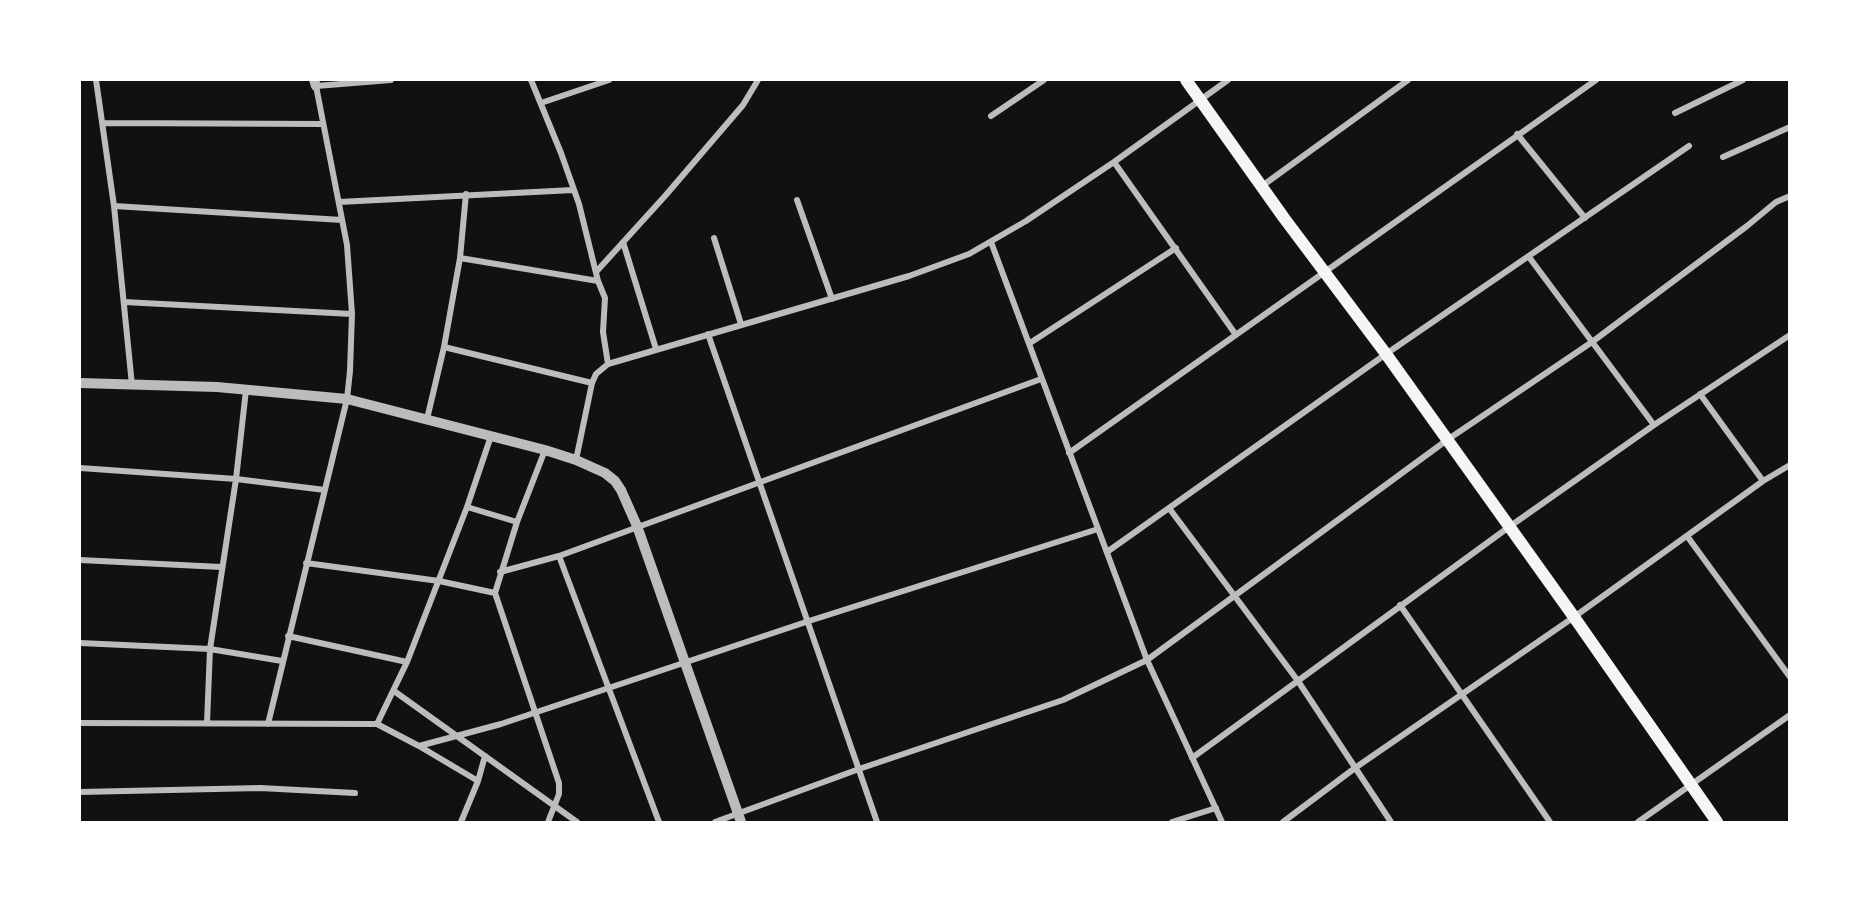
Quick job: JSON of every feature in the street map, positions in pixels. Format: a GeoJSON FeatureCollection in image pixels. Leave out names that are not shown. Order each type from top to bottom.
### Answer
{"type":"FeatureCollection","features":[{"type":"Feature","properties":{"kind":"main road"},"geometry":{"type":"LineString","coordinates":[[1186,80],[1386,354],[1717,822]]}},
{"type":"Feature","properties":{"kind":"street"},"geometry":{"type":"LineString","coordinates":[[96,80],[114,206],[132,385]]}},
{"type":"Feature","properties":{"kind":"street"},"geometry":{"type":"LineString","coordinates":[[268,724],[347,399],[352,314],[346,245],[315,83],[391,80]]}},
{"type":"Feature","properties":{"kind":"street"},"geometry":{"type":"LineString","coordinates":[[531,80],[579,204],[598,281],[606,303],[603,332],[608,364]]}},
{"type":"Feature","properties":{"kind":"street"},"geometry":{"type":"LineString","coordinates":[[541,103],[609,80]]}},
{"type":"Feature","properties":{"kind":"street"},"geometry":{"type":"LineString","coordinates":[[596,272],[743,105],[758,80]]}},
{"type":"Feature","properties":{"kind":"street"},"geometry":{"type":"LineString","coordinates":[[991,116],[1044,80]]}},
{"type":"Feature","properties":{"kind":"street"},"geometry":{"type":"LineString","coordinates":[[576,460],[592,383],[596,375],[608,364],[656,348],[909,276],[969,254],[1114,162],[1228,80]]}},
{"type":"Feature","properties":{"kind":"street"},"geometry":{"type":"LineString","coordinates":[[1262,186],[1408,80]]}},
{"type":"Feature","properties":{"kind":"street"},"geometry":{"type":"LineString","coordinates":[[1069,453],[1596,80]]}},
{"type":"Feature","properties":{"kind":"street"},"geometry":{"type":"LineString","coordinates":[[1675,113],[1743,80]]}},
{"type":"Feature","properties":{"kind":"street"},"geometry":{"type":"LineString","coordinates":[[103,123],[323,124]]}},
{"type":"Feature","properties":{"kind":"street"},"geometry":{"type":"LineString","coordinates":[[1723,157],[1790,127]]}},
{"type":"Feature","properties":{"kind":"street"},"geometry":{"type":"LineString","coordinates":[[1517,134],[1584,218]]}},
{"type":"Feature","properties":{"kind":"street"},"geometry":{"type":"LineString","coordinates":[[1107,552],[1386,354],[1689,146]]}},
{"type":"Feature","properties":{"kind":"street"},"geometry":{"type":"LineString","coordinates":[[1114,162],[1236,335]]}},
{"type":"Feature","properties":{"kind":"street"},"geometry":{"type":"LineString","coordinates":[[339,202],[573,190]]}},
{"type":"Feature","properties":{"kind":"street"},"geometry":{"type":"LineString","coordinates":[[428,419],[460,258],[466,194]]}},
{"type":"Feature","properties":{"kind":"street"},"geometry":{"type":"LineString","coordinates":[[715,822],[740,818],[859,770],[1063,700],[1147,660],[1447,440],[1592,342],[1776,202],[1790,196]]}},
{"type":"Feature","properties":{"kind":"street"},"geometry":{"type":"LineString","coordinates":[[797,200],[832,299]]}},
{"type":"Feature","properties":{"kind":"street"},"geometry":{"type":"LineString","coordinates":[[114,206],[342,220]]}},
{"type":"Feature","properties":{"kind":"street"},"geometry":{"type":"LineString","coordinates":[[714,238],[741,324]]}},
{"type":"Feature","properties":{"kind":"street"},"geometry":{"type":"LineString","coordinates":[[623,242],[656,348]]}},
{"type":"Feature","properties":{"kind":"street"},"geometry":{"type":"LineString","coordinates":[[991,242],[1147,660],[1222,822]]}},
{"type":"Feature","properties":{"kind":"street"},"geometry":{"type":"LineString","coordinates":[[1030,343],[1176,248]]}},
{"type":"Feature","properties":{"kind":"street"},"geometry":{"type":"LineString","coordinates":[[1529,257],[1654,425]]}},
{"type":"Feature","properties":{"kind":"street"},"geometry":{"type":"LineString","coordinates":[[460,258],[598,281]]}},
{"type":"Feature","properties":{"kind":"street"},"geometry":{"type":"LineString","coordinates":[[124,302],[352,314]]}},
{"type":"Feature","properties":{"kind":"street"},"geometry":{"type":"LineString","coordinates":[[708,334],[878,822]]}},
{"type":"Feature","properties":{"kind":"street"},"geometry":{"type":"LineString","coordinates":[[1192,758],[1509,527],[1654,425],[1790,335]]}},
{"type":"Feature","properties":{"kind":"street"},"geometry":{"type":"LineString","coordinates":[[444,347],[592,383]]}},
{"type":"Feature","properties":{"kind":"street"},"geometry":{"type":"LineString","coordinates":[[500,572],[559,556],[1041,379]]}},
{"type":"Feature","properties":{"kind":"street"},"geometry":{"type":"LineString","coordinates":[[80,384],[246,390],[347,399],[545,450],[576,460],[605,474],[615,481],[637,526],[740,818]]}},
{"type":"Feature","properties":{"kind":"street"},"geometry":{"type":"LineString","coordinates":[[207,723],[210,649],[236,479],[246,390]]}},
{"type":"Feature","properties":{"kind":"street"},"geometry":{"type":"LineString","coordinates":[[1700,394],[1763,481]]}},
{"type":"Feature","properties":{"kind":"street"},"geometry":{"type":"LineString","coordinates":[[376,724],[407,662],[467,507],[491,436]]}},
{"type":"Feature","properties":{"kind":"street"},"geometry":{"type":"LineString","coordinates":[[545,450],[517,522],[495,593],[559,783],[559,794],[548,822]]}},
{"type":"Feature","properties":{"kind":"street"},"geometry":{"type":"LineString","coordinates":[[1283,822],[1355,768],[1574,617],[1763,481],[1790,465]]}},
{"type":"Feature","properties":{"kind":"street"},"geometry":{"type":"LineString","coordinates":[[80,468],[236,479],[325,490]]}},
{"type":"Feature","properties":{"kind":"street"},"geometry":{"type":"LineString","coordinates":[[467,507],[517,522]]}},
{"type":"Feature","properties":{"kind":"street"},"geometry":{"type":"LineString","coordinates":[[1169,508],[1298,681],[1391,822]]}},
{"type":"Feature","properties":{"kind":"street"},"geometry":{"type":"LineString","coordinates":[[419,746],[535,712],[809,621],[1098,529]]}},
{"type":"Feature","properties":{"kind":"street"},"geometry":{"type":"LineString","coordinates":[[1687,536],[1790,677]]}},
{"type":"Feature","properties":{"kind":"street"},"geometry":{"type":"LineString","coordinates":[[559,556],[659,822]]}},
{"type":"Feature","properties":{"kind":"street"},"geometry":{"type":"LineString","coordinates":[[80,560],[221,567]]}},
{"type":"Feature","properties":{"kind":"street"},"geometry":{"type":"LineString","coordinates":[[306,563],[439,581],[495,593]]}},
{"type":"Feature","properties":{"kind":"street"},"geometry":{"type":"LineString","coordinates":[[1400,605],[1550,822]]}},
{"type":"Feature","properties":{"kind":"street"},"geometry":{"type":"LineString","coordinates":[[288,636],[407,662]]}},
{"type":"Feature","properties":{"kind":"street"},"geometry":{"type":"LineString","coordinates":[[80,644],[210,649],[282,661]]}},
{"type":"Feature","properties":{"kind":"street"},"geometry":{"type":"LineString","coordinates":[[394,691],[577,822]]}},
{"type":"Feature","properties":{"kind":"street"},"geometry":{"type":"LineString","coordinates":[[1638,822],[1790,715]]}},
{"type":"Feature","properties":{"kind":"street"},"geometry":{"type":"LineString","coordinates":[[80,723],[376,724],[478,781]]}},
{"type":"Feature","properties":{"kind":"street"},"geometry":{"type":"LineString","coordinates":[[462,822],[485,756]]}},
{"type":"Feature","properties":{"kind":"street"},"geometry":{"type":"LineString","coordinates":[[80,792],[260,788],[355,793]]}},
{"type":"Feature","properties":{"kind":"street"},"geometry":{"type":"LineString","coordinates":[[1172,822],[1216,808]]}}]}
